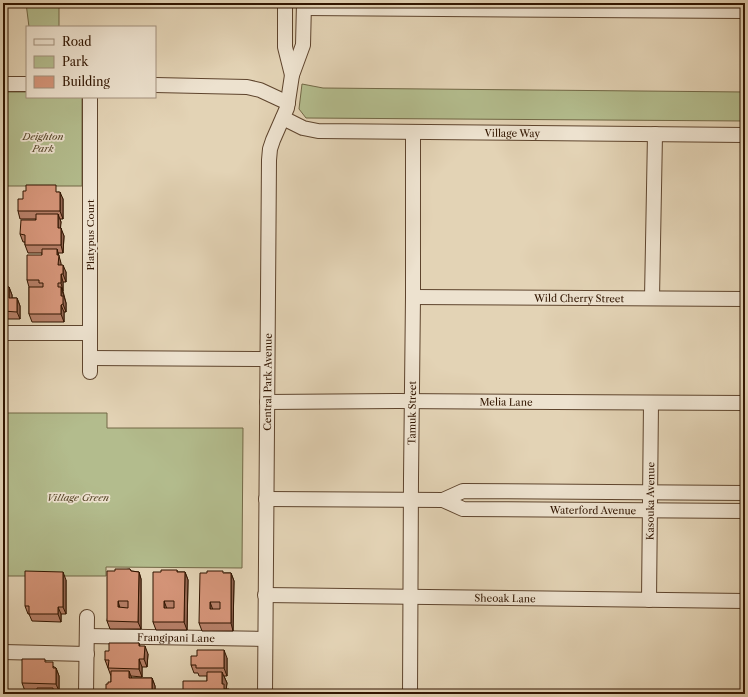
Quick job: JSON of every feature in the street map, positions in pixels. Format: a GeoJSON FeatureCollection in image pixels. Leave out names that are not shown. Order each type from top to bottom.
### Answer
{"type":"FeatureCollection","features":[{"type":"Feature","properties":{"kind":"street","name":"Central Park Avenue"},"geometry":{"type":"LineString","coordinates":[[285,3],[285,47],[292,75]]}},
{"type":"Feature","properties":{"kind":"street","name":"Central Park Avenue"},"geometry":{"type":"LineString","coordinates":[[264,694],[269,160],[273,140],[287,108],[292,75],[303,45],[304,5]]}},
{"type":"Feature","properties":{"kind":"street"},"geometry":{"type":"LineString","coordinates":[[304,5],[745,11]]}},
{"type":"Feature","properties":{"kind":"street"},"geometry":{"type":"LineString","coordinates":[[3,84],[26,84]]}},
{"type":"Feature","properties":{"kind":"street"},"geometry":{"type":"LineString","coordinates":[[156,85],[247,87],[260,90],[288,103]]}},
{"type":"Feature","properties":{"kind":"street","name":"Platypus Court"},"geometry":{"type":"LineString","coordinates":[[90,98],[90,372]]}},
{"type":"Feature","properties":{"kind":"street","name":"Village Way"},"geometry":{"type":"LineString","coordinates":[[283,118],[304,128],[318,131],[745,135]]}},
{"type":"Feature","properties":{"kind":"street","name":"Tamuk Street"},"geometry":{"type":"LineString","coordinates":[[410,694],[413,132]]}},
{"type":"Feature","properties":{"kind":"street"},"geometry":{"type":"LineString","coordinates":[[652,298],[655,134]]}},
{"type":"Feature","properties":{"kind":"street","name":"Wild Cherry Street"},"geometry":{"type":"LineString","coordinates":[[413,296],[745,299]]}},
{"type":"Feature","properties":{"kind":"street"},"geometry":{"type":"LineString","coordinates":[[3,333],[90,333]]}},
{"type":"Feature","properties":{"kind":"street"},"geometry":{"type":"LineString","coordinates":[[90,358],[267,359]]}},
{"type":"Feature","properties":{"kind":"street","name":"Melia Lane"},"geometry":{"type":"LineString","coordinates":[[267,402],[412,401],[745,403]]}},
{"type":"Feature","properties":{"kind":"street","name":"Kasouka Avenue"},"geometry":{"type":"LineString","coordinates":[[649,600],[651,403]]}},
{"type":"Feature","properties":{"kind":"street","name":"Waterford Avenue"},"geometry":{"type":"LineString","coordinates":[[443,500],[463,491],[745,493]]}},
{"type":"Feature","properties":{"kind":"street","name":"Waterford Avenue"},"geometry":{"type":"LineString","coordinates":[[266,499],[443,500],[462,509],[745,511]]}},
{"type":"Feature","properties":{"kind":"street","name":"Sheoak Lane"},"geometry":{"type":"LineString","coordinates":[[265,595],[745,601]]}},
{"type":"Feature","properties":{"kind":"street"},"geometry":{"type":"LineString","coordinates":[[86,694],[87,617]]}},
{"type":"Feature","properties":{"kind":"street","name":"Frangipani Lane"},"geometry":{"type":"LineString","coordinates":[[87,636],[265,639]]}},
{"type":"Feature","properties":{"kind":"street"},"geometry":{"type":"LineString","coordinates":[[3,652],[87,654]]}},
{"type":"Feature","properties":{"kind":"green space"},"geometry":{"type":"Polygon","coordinates":[[[26,3],[59,3],[59,26],[29,26],[26,3]]]}},
{"type":"Feature","properties":{"kind":"green space"},"geometry":{"type":"Polygon","coordinates":[[[302,84],[323,88],[745,92],[745,121],[306,118],[299,109],[302,84]]]}},
{"type":"Feature","properties":{"kind":"green space","name":"Deighton Park"},"geometry":{"type":"Polygon","coordinates":[[[3,92],[26,92],[26,98],[82,98],[82,186],[3,186],[3,92]]]}},
{"type":"Feature","properties":{"kind":"green space","name":"Village Green"},"geometry":{"type":"Polygon","coordinates":[[[3,413],[107,413],[107,428],[243,428],[242,568],[106,567],[106,576],[3,576],[3,413]]]}},
{"type":"Feature","properties":{"kind":"building"},"geometry":{"type":"Polygon","coordinates":[[[26,185],[56,185],[56,192],[60,192],[60,211],[18,211],[18,199],[23,199],[23,191],[26,191],[26,185]]]}},
{"type":"Feature","properties":{"kind":"building"},"geometry":{"type":"Polygon","coordinates":[[[36,214],[58,214],[58,228],[61,228],[61,245],[25,245],[25,235],[20,234],[21,220],[36,220],[36,214]]]}},
{"type":"Feature","properties":{"kind":"building"},"geometry":{"type":"Polygon","coordinates":[[[42,249],[57,249],[57,255],[59,255],[58,265],[63,265],[61,283],[58,283],[58,287],[61,287],[61,296],[63,296],[61,314],[29,314],[29,287],[43,287],[43,283],[39,283],[39,280],[27,280],[27,255],[42,255],[42,249]]]}},
{"type":"Feature","properties":{"kind":"building"},"geometry":{"type":"Polygon","coordinates":[[[3,287],[9,287],[9,298],[17,298],[17,312],[3,311],[3,287]]]}},
{"type":"Feature","properties":{"kind":"building"},"geometry":{"type":"Polygon","coordinates":[[[115,569],[130,569],[131,571],[139,572],[138,622],[107,621],[107,571],[115,571],[115,569]],[[118,601],[118,607],[128,608],[128,601],[118,601]]]}},
{"type":"Feature","properties":{"kind":"building"},"geometry":{"type":"Polygon","coordinates":[[[161,570],[177,570],[177,572],[185,572],[184,622],[153,622],[153,572],[161,572],[161,570]],[[164,601],[164,608],[174,608],[174,601],[164,601]]]}},
{"type":"Feature","properties":{"kind":"building"},"geometry":{"type":"Polygon","coordinates":[[[25,571],[63,572],[63,607],[58,607],[58,614],[29,614],[29,606],[25,606],[25,571]]]}},
{"type":"Feature","properties":{"kind":"building"},"geometry":{"type":"Polygon","coordinates":[[[207,571],[223,571],[223,573],[231,573],[231,623],[199,623],[200,573],[207,573],[207,571]],[[210,602],[210,609],[220,609],[220,602],[210,602]]]}},
{"type":"Feature","properties":{"kind":"building"},"geometry":{"type":"Polygon","coordinates":[[[109,643],[139,643],[139,646],[145,646],[144,659],[139,659],[139,669],[108,668],[109,660],[105,660],[105,651],[109,651],[109,643]]]}},
{"type":"Feature","properties":{"kind":"building"},"geometry":{"type":"Polygon","coordinates":[[[197,650],[224,650],[224,668],[196,668],[196,665],[191,665],[191,656],[197,656],[197,650]]]}},
{"type":"Feature","properties":{"kind":"building"},"geometry":{"type":"Polygon","coordinates":[[[22,659],[45,659],[45,662],[53,662],[53,668],[56,668],[56,684],[22,683],[22,659]]]}},
{"type":"Feature","properties":{"kind":"building"},"geometry":{"type":"Polygon","coordinates":[[[111,671],[129,671],[129,678],[152,678],[152,694],[108,694],[106,684],[111,682],[111,671]]]}},
{"type":"Feature","properties":{"kind":"building"},"geometry":{"type":"Polygon","coordinates":[[[207,672],[222,672],[222,684],[224,684],[224,689],[229,689],[229,694],[183,694],[183,681],[207,681],[207,672]]]}},
{"type":"Feature","properties":{"kind":"building"},"geometry":{"type":"Polygon","coordinates":[[[37,688],[53,688],[53,694],[37,694],[37,688]]]}}]}
